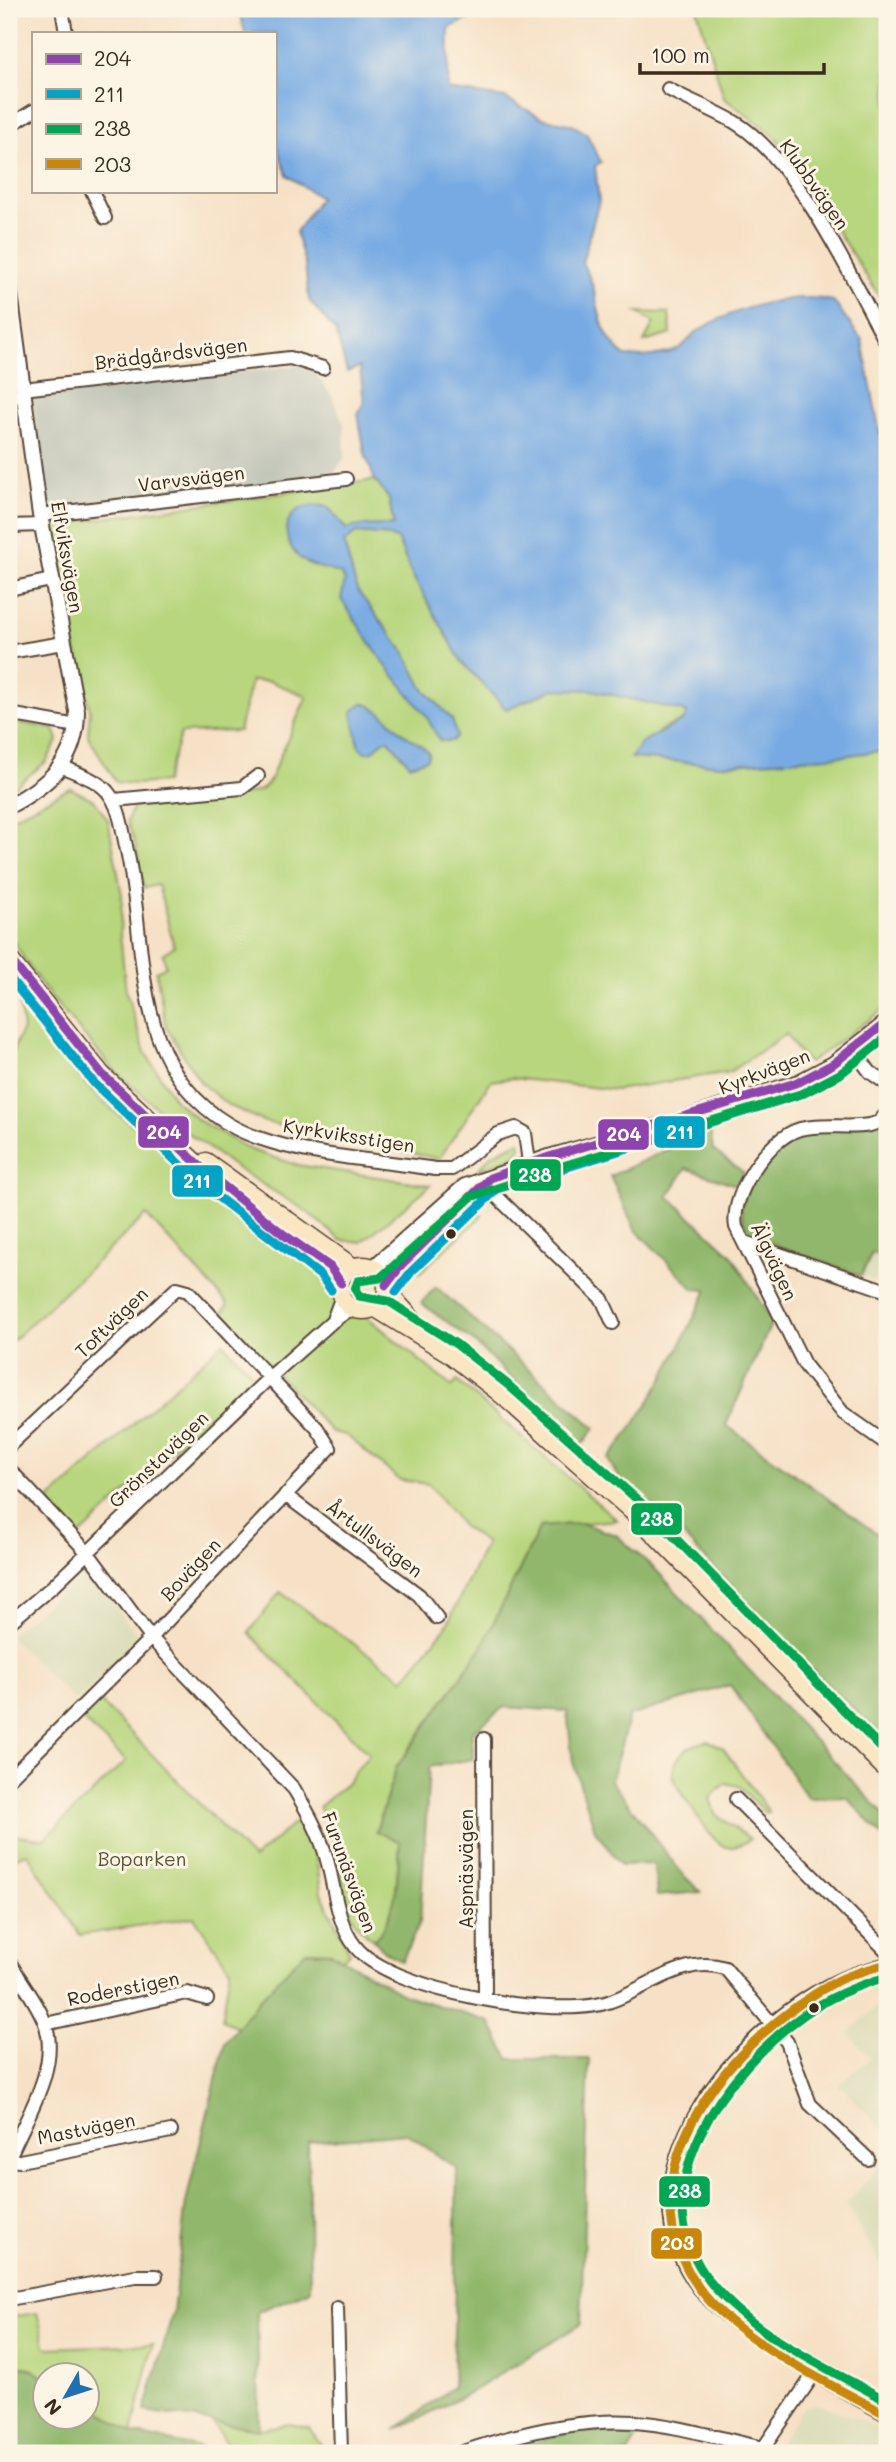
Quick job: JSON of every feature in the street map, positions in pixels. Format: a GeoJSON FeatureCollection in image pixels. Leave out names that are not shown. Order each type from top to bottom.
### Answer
{"type":"FeatureCollection","features":[{"type":"Feature","properties":{"kind":"main road"},"geometry":{"type":"LineString","coordinates":[[9,958],[102,1074],[191,1154],[205,1171],[283,1234],[330,1267],[345,1296],[366,1311],[374,1308],[385,1297],[386,1287]]}},
{"type":"Feature","properties":{"kind":"main road"},"geometry":{"type":"LineString","coordinates":[[191,1154],[211,1163],[354,1267],[373,1268],[380,1272],[386,1287],[402,1310],[449,1354],[499,1393],[632,1511],[887,1770]]}},
{"type":"Feature","properties":{"kind":"main road"},"geometry":{"type":"LineString","coordinates":[[345,1296],[354,1267]]}},
{"type":"Feature","properties":{"kind":"main road"},"geometry":{"type":"LineString","coordinates":[[374,1308],[449,1354]]}},
{"type":"Feature","properties":{"kind":"street"},"geometry":{"type":"LineString","coordinates":[[62,9],[66,32]]}},
{"type":"Feature","properties":{"kind":"street","name":"Klubbvägen"},"geometry":{"type":"LineString","coordinates":[[668,89],[736,123],[767,148],[824,227],[887,344]]}},
{"type":"Feature","properties":{"kind":"street"},"geometry":{"type":"LineString","coordinates":[[9,127],[32,112]]}},
{"type":"Feature","properties":{"kind":"street"},"geometry":{"type":"LineString","coordinates":[[92,192],[105,218]]}},
{"type":"Feature","properties":{"kind":"street","name":"Elfviksvägen"},"geometry":{"type":"LineString","coordinates":[[9,286],[41,520],[77,726]]}},
{"type":"Feature","properties":{"kind":"street","name":"Brädgårdsvägen"},"geometry":{"type":"LineString","coordinates":[[9,397],[24,392],[290,358],[323,368]]}},
{"type":"Feature","properties":{"kind":"street","name":"Varvsvägen"},"geometry":{"type":"LineString","coordinates":[[9,526],[346,479]]}},
{"type":"Feature","properties":{"kind":"street"},"geometry":{"type":"LineString","coordinates":[[9,589],[51,580]]}},
{"type":"Feature","properties":{"kind":"street"},"geometry":{"type":"LineString","coordinates":[[9,652],[64,643]]}},
{"type":"Feature","properties":{"kind":"street"},"geometry":{"type":"LineString","coordinates":[[9,714],[77,726],[61,766],[53,778],[9,806]]}},
{"type":"Feature","properties":{"kind":"street"},"geometry":{"type":"LineString","coordinates":[[61,766],[104,788],[114,800],[242,788],[258,776]]}},
{"type":"Feature","properties":{"kind":"street","name":"Kyrkviksstigen"},"geometry":{"type":"LineString","coordinates":[[114,800],[132,868],[139,954],[154,1028],[166,1056],[203,1104],[227,1123],[265,1140],[435,1169],[452,1170],[498,1134],[516,1128],[525,1133],[528,1163]]}},
{"type":"Feature","properties":{"kind":"street","name":"Kyrkvägen"},"geometry":{"type":"LineString","coordinates":[[373,1268],[465,1186],[528,1163],[770,1092],[816,1073],[887,1022]]}},
{"type":"Feature","properties":{"kind":"street"},"geometry":{"type":"LineString","coordinates":[[853,1049],[870,1072],[887,1084]]}},
{"type":"Feature","properties":{"kind":"street","name":"Älgvägen"},"geometry":{"type":"LineString","coordinates":[[887,1113],[879,1122],[870,1125],[814,1126],[795,1131],[781,1139],[739,1192],[734,1213],[744,1242],[804,1364],[843,1413],[887,1444]]}},
{"type":"Feature","properties":{"kind":"street"},"geometry":{"type":"LineString","coordinates":[[482,1182],[602,1299],[613,1323]]}},
{"type":"Feature","properties":{"kind":"street","name":"Kyrkvägen"},"geometry":{"type":"LineString","coordinates":[[386,1287],[402,1264],[473,1197],[482,1182]]}},
{"type":"Feature","properties":{"kind":"street"},"geometry":{"type":"LineString","coordinates":[[744,1242],[887,1291]]}},
{"type":"Feature","properties":{"kind":"street","name":"Toftvägen"},"geometry":{"type":"LineString","coordinates":[[9,1446],[177,1288],[188,1292],[270,1377]]}},
{"type":"Feature","properties":{"kind":"street","name":"Grönstavägen"},"geometry":{"type":"LineString","coordinates":[[9,1623],[88,1553],[270,1377],[332,1321],[345,1296]]}},
{"type":"Feature","properties":{"kind":"street","name":"Bovägen"},"geometry":{"type":"LineString","coordinates":[[9,1779],[151,1638],[330,1448],[317,1428],[270,1377]]}},
{"type":"Feature","properties":{"kind":"street"},"geometry":{"type":"LineString","coordinates":[[9,1469],[88,1553]]}},
{"type":"Feature","properties":{"kind":"street","name":"Årtullsvägen"},"geometry":{"type":"LineString","coordinates":[[285,1495],[419,1595],[437,1618]]}},
{"type":"Feature","properties":{"kind":"street","name":"Furunäsvägen"},"geometry":{"type":"LineString","coordinates":[[88,1553],[151,1638],[294,1789],[312,1817],[325,1852],[334,1894],[354,1945],[368,1959],[407,1980],[529,2006],[575,2008],[604,2004],[693,1964],[715,1965],[732,1975],[793,2054],[810,2104],[868,2159]]}},
{"type":"Feature","properties":{"kind":"street","name":"Aspnäsvägen"},"geometry":{"type":"LineString","coordinates":[[484,1739],[485,1998]]}},
{"type":"Feature","properties":{"kind":"street"},"geometry":{"type":"LineString","coordinates":[[736,1800],[887,1951]]}},
{"type":"Feature","properties":{"kind":"street"},"geometry":{"type":"LineString","coordinates":[[9,1961],[45,2024],[50,2046],[48,2063],[9,2159]]}},
{"type":"Feature","properties":{"kind":"street"},"geometry":{"type":"LineString","coordinates":[[887,1964],[839,1979],[772,2024],[727,2071],[684,2134],[673,2165],[669,2194],[671,2215],[684,2264],[721,2312],[814,2374],[887,2416]]}},
{"type":"Feature","properties":{"kind":"street","name":"Roderstigen"},"geometry":{"type":"LineString","coordinates":[[45,2024],[187,1993],[207,2000]]}},
{"type":"Feature","properties":{"kind":"street","name":"Mastvägen"},"geometry":{"type":"LineString","coordinates":[[9,2159],[20,2161],[171,2131]]}},
{"type":"Feature","properties":{"kind":"street"},"geometry":{"type":"LineString","coordinates":[[9,2298],[135,2276],[156,2276]]}},
{"type":"Feature","properties":{"kind":"street"},"geometry":{"type":"LineString","coordinates":[[337,2308],[341,2453]]}},
{"type":"Feature","properties":{"kind":"street"},"geometry":{"type":"LineString","coordinates":[[460,2453],[571,2424],[635,2422],[678,2428],[762,2450],[814,2374]]}},
{"type":"Feature","properties":{"kind":"shaded area"},"geometry":{"type":"Polygon","coordinates":[[[302,365],[314,371],[332,396],[344,424],[345,457],[326,485],[47,520],[32,394],[302,365]]]}},
{"type":"Feature","properties":{"kind":"shaded area"},"geometry":{"type":"Polygon","coordinates":[[[887,1236],[887,1285],[861,1276],[872,1253],[880,1255],[887,1236]]]}},
{"type":"Feature","properties":{"kind":"shaded area"},"geometry":{"type":"Polygon","coordinates":[[[82,1573],[90,1573],[136,1634],[133,1645],[76,1702],[9,1636],[82,1573]]]}},
{"type":"Feature","properties":{"kind":"shaded area"},"geometry":{"type":"Polygon","coordinates":[[[887,1982],[887,2134],[838,2084],[871,2058],[848,2033],[881,2002],[871,1990],[887,1982]]]}},
{"type":"Feature","properties":{"kind":"shaded area"},"geometry":{"type":"Polygon","coordinates":[[[881,2163],[887,2169],[887,2274],[846,2205],[881,2163]]]}},
{"type":"Feature","properties":{"kind":"shaded area"},"geometry":{"type":"Polygon","coordinates":[[[818,2404],[876,2426],[887,2436],[887,2453],[773,2453],[804,2406],[818,2404]]]}},
{"type":"Feature","properties":{"kind":"green space"},"geometry":{"type":"Polygon","coordinates":[[[697,9],[887,9],[887,308],[776,137],[724,98],[697,9]]]}},
{"type":"Feature","properties":{"kind":"green space"},"geometry":{"type":"Polygon","coordinates":[[[637,312],[669,313],[671,334],[644,342],[654,323],[637,312]]]}},
{"type":"Feature","properties":{"kind":"green space"},"geometry":{"type":"Polygon","coordinates":[[[375,480],[389,499],[395,532],[412,575],[462,662],[506,709],[554,689],[592,690],[688,712],[684,720],[662,729],[632,758],[841,756],[887,750],[887,1007],[809,1063],[786,1034],[729,1072],[616,1090],[512,1078],[491,1081],[439,1159],[265,1122],[228,1105],[201,1083],[166,1027],[156,971],[166,966],[163,954],[174,946],[158,885],[144,888],[135,843],[127,821],[133,807],[194,803],[201,796],[244,795],[263,788],[269,782],[307,696],[269,681],[251,681],[239,731],[181,733],[165,782],[116,782],[88,736],[90,710],[47,526],[375,480]]]}},
{"type":"Feature","properties":{"kind":"green space"},"geometry":{"type":"Polygon","coordinates":[[[9,721],[54,729],[58,740],[46,762],[9,791],[9,721]]]}},
{"type":"Feature","properties":{"kind":"green space"},"geometry":{"type":"Polygon","coordinates":[[[70,788],[94,800],[108,820],[122,895],[120,933],[126,992],[145,1052],[175,1100],[198,1120],[251,1150],[297,1165],[431,1185],[362,1242],[341,1240],[306,1211],[236,1168],[174,1123],[114,1070],[78,1029],[42,986],[9,935],[9,819],[70,788]]]}},
{"type":"Feature","properties":{"kind":"green space"},"geometry":{"type":"Polygon","coordinates":[[[20,1006],[98,1098],[324,1275],[335,1289],[336,1298],[358,1315],[367,1317],[452,1387],[457,1381],[617,1520],[540,1527],[482,1647],[396,1768],[400,1842],[395,1901],[385,1929],[374,1940],[353,1917],[347,1903],[335,1841],[319,1807],[346,1784],[369,1754],[249,1633],[280,1592],[404,1679],[446,1627],[486,1543],[463,1527],[429,1484],[400,1480],[346,1435],[332,1432],[222,1314],[228,1304],[146,1215],[9,1344],[9,1058],[23,1029],[20,1006]]]}},
{"type":"Feature","properties":{"kind":"green space"},"geometry":{"type":"Polygon","coordinates":[[[887,1121],[887,1236],[879,1255],[872,1253],[861,1276],[771,1243],[747,1230],[741,1209],[749,1188],[766,1165],[787,1145],[816,1130],[887,1121]]]}},
{"type":"Feature","properties":{"kind":"green space"},"geometry":{"type":"Polygon","coordinates":[[[710,1130],[713,1150],[744,1173],[736,1185],[686,1168],[668,1196],[732,1255],[772,1322],[726,1425],[887,1541],[887,1741],[789,1647],[664,1515],[622,1484],[608,1459],[651,1399],[707,1290],[694,1289],[635,1229],[610,1176],[710,1130]]]}},
{"type":"Feature","properties":{"kind":"green space"},"geometry":{"type":"Polygon","coordinates":[[[520,1141],[521,1148],[514,1156],[477,1171],[491,1155],[520,1141]]]}},
{"type":"Feature","properties":{"kind":"green space"},"geometry":{"type":"Polygon","coordinates":[[[477,1211],[482,1216],[419,1273],[414,1269],[447,1236],[450,1239],[461,1228],[460,1223],[477,1211]]]}},
{"type":"Feature","properties":{"kind":"green space"},"geometry":{"type":"Polygon","coordinates":[[[436,1287],[595,1428],[581,1446],[472,1340],[421,1303],[436,1287]]]}},
{"type":"Feature","properties":{"kind":"green space"},"geometry":{"type":"Polygon","coordinates":[[[223,1343],[253,1375],[79,1536],[48,1501],[223,1343]]]}},
{"type":"Feature","properties":{"kind":"green space"},"geometry":{"type":"Polygon","coordinates":[[[581,1523],[616,1535],[655,1569],[887,1818],[887,1841],[847,1797],[808,1798],[730,1685],[629,1716],[611,1781],[683,1875],[701,1892],[657,1896],[654,1864],[621,1865],[595,1830],[573,1762],[567,1711],[504,1707],[472,1732],[473,1759],[429,1767],[420,1922],[402,1961],[384,1951],[374,1940],[388,1919],[397,1881],[400,1842],[376,1831],[396,1768],[482,1647],[540,1527],[581,1523]]]}},
{"type":"Feature","properties":{"kind":"green space","name":"Boparken"},"geometry":{"type":"Polygon","coordinates":[[[98,1699],[253,1859],[303,1815],[315,1849],[321,1893],[350,1953],[342,1959],[330,1952],[306,1951],[238,2027],[222,2020],[230,1969],[194,1917],[80,1935],[27,1853],[9,1859],[9,1835],[44,1839],[126,1761],[80,1717],[98,1699]]]}},
{"type":"Feature","properties":{"kind":"green space"},"geometry":{"type":"Polygon","coordinates":[[[708,1741],[723,1748],[769,1812],[765,1813],[739,1786],[725,1783],[710,1798],[715,1814],[750,1839],[734,1847],[724,1846],[711,1835],[673,1779],[675,1765],[682,1753],[694,1745],[708,1741]]]}},
{"type":"Feature","properties":{"kind":"green space"},"geometry":{"type":"Polygon","coordinates":[[[306,1951],[330,1952],[405,1995],[490,2022],[509,2059],[589,2059],[581,2324],[466,2395],[395,2430],[453,2387],[457,2169],[406,2133],[308,2142],[310,2290],[257,2312],[259,2429],[145,2411],[173,2312],[186,2202],[225,2043],[258,2001],[306,1951]]]}},
{"type":"Feature","properties":{"kind":"green space"},"geometry":{"type":"Polygon","coordinates":[[[37,2313],[46,2348],[153,2344],[132,2433],[102,2413],[102,2360],[32,2360],[32,2370],[15,2364],[9,2367],[9,2317],[37,2313]]]}},
{"type":"Feature","properties":{"kind":"green space"},"geometry":{"type":"Polygon","coordinates":[[[15,2364],[32,2370],[32,2430],[102,2430],[102,2413],[132,2433],[209,2450],[211,2453],[17,2453],[9,2408],[9,2367],[15,2364]]]}},
{"type":"Feature","properties":{"kind":"green space"},"geometry":{"type":"Polygon","coordinates":[[[212,2421],[259,2429],[290,2424],[309,2428],[327,2453],[232,2453],[212,2421]]]}},
{"type":"Feature","properties":{"kind":"green space"},"geometry":{"type":"Polygon","coordinates":[[[577,2431],[639,2435],[628,2453],[489,2453],[577,2431]]]}},
{"type":"Feature","properties":{"kind":"water"},"geometry":{"type":"Polygon","coordinates":[[[239,9],[583,9],[473,17],[449,28],[448,90],[505,98],[542,118],[572,125],[586,133],[601,162],[595,166],[599,201],[582,263],[589,276],[607,334],[625,356],[652,356],[673,351],[698,331],[729,315],[764,304],[800,298],[833,301],[862,340],[880,434],[887,434],[887,750],[720,765],[631,758],[642,742],[684,720],[687,712],[592,690],[554,689],[506,709],[462,662],[412,575],[398,540],[389,536],[356,533],[344,543],[357,590],[405,653],[423,688],[452,719],[457,736],[452,741],[440,741],[425,714],[383,662],[341,599],[345,581],[341,574],[300,558],[289,544],[287,524],[291,517],[297,511],[316,505],[328,507],[346,529],[394,525],[389,499],[375,480],[365,454],[358,414],[364,402],[360,367],[347,372],[336,332],[309,300],[305,265],[296,232],[320,198],[287,175],[276,144],[276,32],[245,32],[239,9]]]}},
{"type":"Feature","properties":{"kind":"water"},"geometry":{"type":"Polygon","coordinates":[[[363,703],[376,709],[424,748],[429,753],[427,759],[410,765],[389,740],[384,740],[372,752],[365,752],[359,747],[352,712],[363,703]]]}},
{"type":"Feature","properties":{"kind":"transit line","name":"204"},"geometry":{"type":"LineString","coordinates":[[9,958],[102,1074],[205,1171],[283,1234],[330,1267],[341,1283]]}},
{"type":"Feature","properties":{"kind":"transit line","name":"211"},"geometry":{"type":"LineString","coordinates":[[9,977],[94,1083],[197,1181],[321,1276],[331,1290]]}},
{"type":"Feature","properties":{"kind":"transit line","name":"204"},"geometry":{"type":"LineString","coordinates":[[386,1285],[402,1264],[490,1178],[549,1157],[799,1082],[833,1064],[887,1022]]}},
{"type":"Feature","properties":{"kind":"transit line","name":"211"},"geometry":{"type":"LineString","coordinates":[[396,1292],[411,1272],[497,1189],[804,1093],[840,1074],[887,1037]]}},
{"type":"Feature","properties":{"kind":"transit line","name":"238"},"geometry":{"type":"LineString","coordinates":[[887,1037],[840,1074],[804,1093],[553,1169],[471,1197],[380,1278],[358,1281],[355,1289],[359,1296],[388,1301],[456,1344],[507,1384],[640,1502],[887,1754]]}},
{"type":"Feature","properties":{"kind":"transit line","name":"203"},"geometry":{"type":"LineString","coordinates":[[887,1964],[843,1978],[798,2005],[761,2036],[726,2071],[698,2111],[679,2154],[671,2198],[677,2243],[699,2288],[716,2307],[737,2326],[786,2360],[887,2415]]}},
{"type":"Feature","properties":{"kind":"transit line","name":"238"},"geometry":{"type":"LineString","coordinates":[[887,1977],[845,1992],[805,2014],[746,2066],[721,2099],[700,2134],[687,2172],[683,2209],[690,2247],[711,2283],[729,2302],[749,2320],[793,2350],[887,2401]]}}]}
